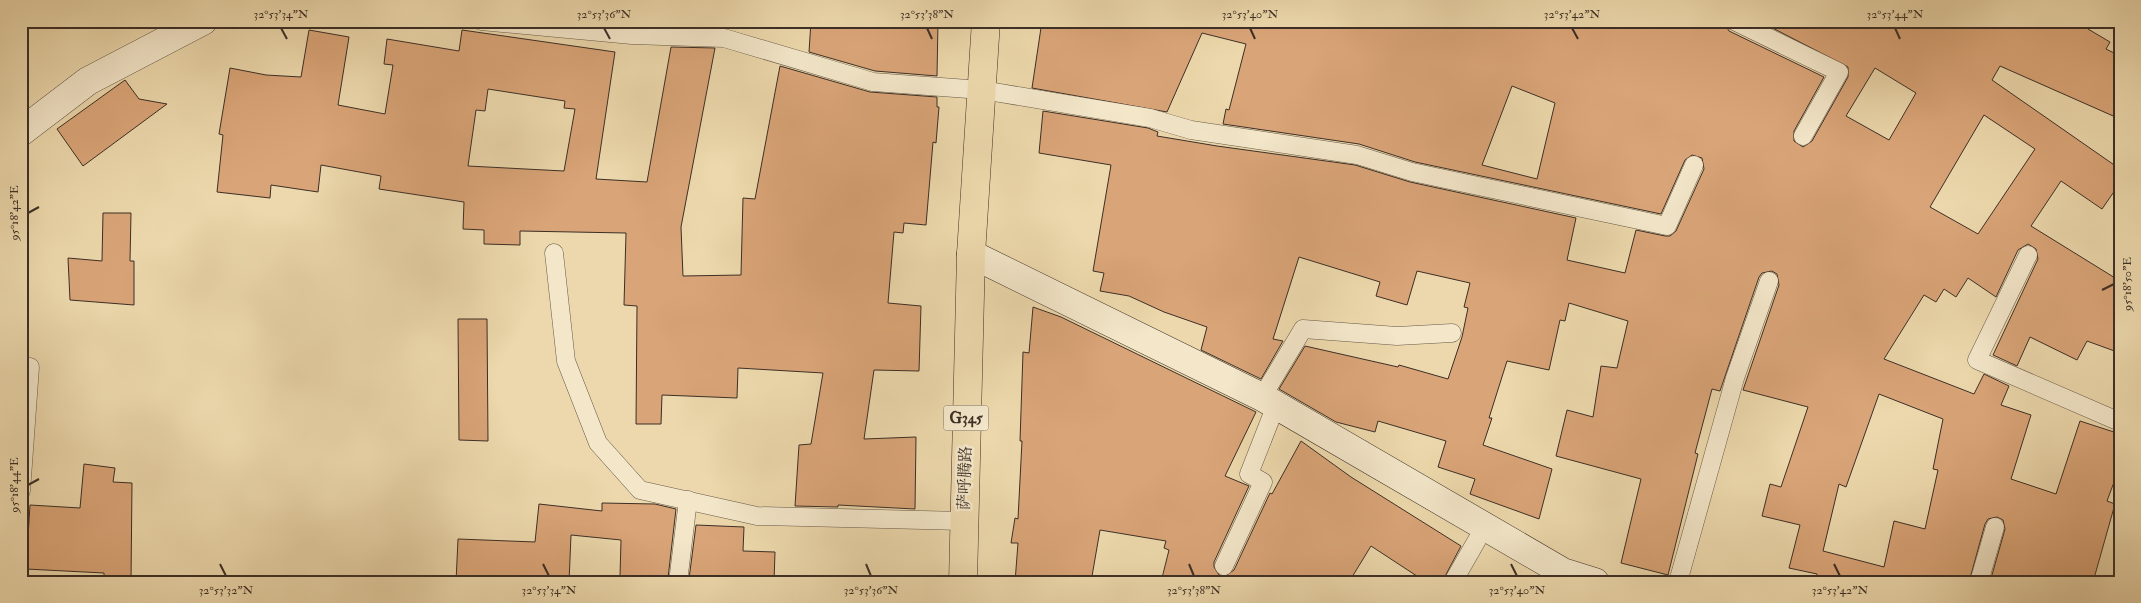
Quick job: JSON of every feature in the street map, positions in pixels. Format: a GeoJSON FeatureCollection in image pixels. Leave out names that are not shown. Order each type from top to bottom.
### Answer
{"type":"FeatureCollection","features":[{"type":"Feature","properties":{"kind":"highway","name":"G345"},"geometry":{"type":"LineString","coordinates":[[971,254],[986,21]]}},
{"type":"Feature","properties":{"kind":"highway","name":"萨呼腾路"},"geometry":{"type":"LineString","coordinates":[[963,582],[971,254]]}},
{"type":"Feature","properties":{"kind":"street"},"geometry":{"type":"LineString","coordinates":[[21,132],[88,81],[203,21]]}},
{"type":"Feature","properties":{"kind":"street"},"geometry":{"type":"LineString","coordinates":[[971,254],[1269,401],[1563,572],[1595,582]]}},
{"type":"Feature","properties":{"kind":"lane"},"geometry":{"type":"LineString","coordinates":[[481,21],[632,35],[724,38],[873,82],[982,90],[1150,118],[1191,130],[1357,156],[1432,176],[1667,226],[1694,166]]}},
{"type":"Feature","properties":{"kind":"lane"},"geometry":{"type":"LineString","coordinates":[[1734,21],[1839,72],[1803,136]]}},
{"type":"Feature","properties":{"kind":"lane"},"geometry":{"type":"LineString","coordinates":[[554,253],[566,361],[598,443],[640,490],[757,516],[963,522]]}},
{"type":"Feature","properties":{"kind":"lane"},"geometry":{"type":"LineString","coordinates":[[2028,254],[1977,360],[2120,422]]}},
{"type":"Feature","properties":{"kind":"lane"},"geometry":{"type":"LineString","coordinates":[[1678,582],[1736,378],[1769,281]]}},
{"type":"Feature","properties":{"kind":"lane"},"geometry":{"type":"LineString","coordinates":[[1224,566],[1264,482],[1249,474],[1269,401],[1303,329],[1397,336],[1452,333]]}},
{"type":"Feature","properties":{"kind":"lane"},"geometry":{"type":"LineString","coordinates":[[21,491],[30,367]]}},
{"type":"Feature","properties":{"kind":"lane"},"geometry":{"type":"LineString","coordinates":[[678,582],[688,500]]}},
{"type":"Feature","properties":{"kind":"lane"},"geometry":{"type":"LineString","coordinates":[[1453,582],[1484,526]]}},
{"type":"Feature","properties":{"kind":"lane"},"geometry":{"type":"LineString","coordinates":[[1979,582],[1995,528]]}},
{"type":"Feature","properties":{"kind":"building"},"geometry":{"type":"Polygon","coordinates":[[[676,21],[720,21],[719,27],[675,26],[676,21]]]}},
{"type":"Feature","properties":{"kind":"building"},"geometry":{"type":"Polygon","coordinates":[[[811,21],[938,21],[937,76],[875,71],[809,52],[811,21]]]}},
{"type":"Feature","properties":{"kind":"building"},"geometry":{"type":"Polygon","coordinates":[[[1042,21],[1723,21],[1729,31],[1824,77],[1794,131],[1794,141],[1803,147],[1812,141],[1848,77],[1848,67],[1759,21],[2092,21],[2088,29],[2110,42],[2106,49],[2120,56],[2120,119],[2000,66],[1992,80],[2120,169],[2120,183],[2102,209],[2061,181],[2031,226],[2120,281],[2120,353],[2087,341],[2077,360],[2030,337],[2017,366],[1993,355],[2038,259],[2036,249],[2028,244],[2018,250],[1996,297],[1968,278],[1956,297],[1944,289],[1936,302],[1924,295],[1884,359],[1974,394],[1984,374],[2009,386],[2001,405],[2031,415],[2011,479],[2056,494],[2080,421],[2120,434],[2120,466],[2107,501],[2115,504],[2093,582],[1990,582],[2005,529],[2003,520],[1997,517],[1988,519],[1985,524],[1969,582],[1816,582],[1817,574],[1789,568],[1800,525],[1762,516],[1770,484],[1781,487],[1808,407],[1743,390],[1779,285],[1777,274],[1772,271],[1762,273],[1759,277],[1720,391],[1712,389],[1695,453],[1698,454],[1668,575],[1621,563],[1641,479],[1556,456],[1567,410],[1593,417],[1601,366],[1617,368],[1628,321],[1569,303],[1565,321],[1560,320],[1549,370],[1507,361],[1489,418],[1492,418],[1483,445],[1552,469],[1539,519],[1470,494],[1475,479],[1438,467],[1446,441],[1378,421],[1375,432],[1336,422],[1279,389],[1305,346],[1398,367],[1399,365],[1448,379],[1462,337],[1468,308],[1464,307],[1470,283],[1417,271],[1407,305],[1376,296],[1380,282],[1299,257],[1273,339],[1283,341],[1261,379],[1201,350],[1207,327],[1164,312],[1129,296],[1100,291],[1104,273],[1093,271],[1111,165],[1039,153],[1043,111],[1148,128],[1158,132],[1157,136],[1355,165],[1410,182],[1576,218],[1567,260],[1625,273],[1636,230],[1665,236],[1670,236],[1676,231],[1704,169],[1702,158],[1692,155],[1685,160],[1661,214],[1415,162],[1359,144],[1223,124],[1226,109],[1229,110],[1246,44],[1202,33],[1167,112],[1032,88],[1042,21]],[[1875,68],[1846,116],[1889,140],[1916,93],[1875,68]],[[1512,86],[1482,165],[1537,179],[1555,103],[1512,86]],[[1984,115],[1930,207],[1978,234],[2035,149],[1984,115]],[[1879,394],[1846,487],[1839,484],[1823,551],[1884,567],[1894,521],[1925,529],[1938,470],[1933,469],[1943,419],[1879,394]]]}},
{"type":"Feature","properties":{"kind":"building"},"geometry":{"type":"Polygon","coordinates":[[[309,30],[349,37],[338,105],[385,114],[393,65],[384,64],[387,39],[459,51],[462,30],[615,52],[596,179],[647,182],[671,47],[715,48],[681,227],[683,276],[741,275],[743,198],[755,199],[780,66],[870,92],[937,97],[937,107],[939,107],[936,143],[933,142],[926,225],[904,223],[903,233],[894,232],[888,303],[921,306],[919,371],[874,370],[864,439],[916,437],[915,509],[838,505],[838,507],[795,506],[799,445],[811,444],[823,373],[738,368],[737,398],[662,395],[661,424],[636,424],[637,306],[624,305],[626,233],[520,231],[520,245],[484,244],[484,230],[463,229],[464,202],[379,189],[381,176],[321,165],[318,192],[271,185],[270,198],[217,192],[223,135],[219,134],[230,68],[266,75],[301,77],[309,30]],[[488,89],[485,111],[476,110],[468,166],[564,171],[575,109],[564,108],[565,101],[488,89]]]}},
{"type":"Feature","properties":{"kind":"building"},"geometry":{"type":"Polygon","coordinates":[[[125,80],[139,99],[167,104],[83,166],[57,129],[125,80]]]}},
{"type":"Feature","properties":{"kind":"building"},"geometry":{"type":"Polygon","coordinates":[[[103,213],[131,213],[130,261],[134,261],[134,305],[70,300],[68,258],[102,261],[103,213]]]}},
{"type":"Feature","properties":{"kind":"building"},"geometry":{"type":"Polygon","coordinates":[[[1033,307],[1061,317],[1256,412],[1225,476],[1249,486],[1214,562],[1214,567],[1219,575],[1225,576],[1234,570],[1270,493],[1272,494],[1301,441],[1351,477],[1461,546],[1442,582],[1426,582],[1371,546],[1349,582],[1161,582],[1169,550],[1164,548],[1166,541],[1100,530],[1091,582],[1015,582],[1018,543],[1011,543],[1015,518],[1018,519],[1022,441],[1020,441],[1023,352],[1029,353],[1033,307]]]}},
{"type":"Feature","properties":{"kind":"building"},"geometry":{"type":"Polygon","coordinates":[[[458,319],[487,319],[488,441],[459,440],[458,319]]]}},
{"type":"Feature","properties":{"kind":"building"},"geometry":{"type":"Polygon","coordinates":[[[84,464],[115,468],[113,482],[132,483],[131,582],[104,582],[104,573],[26,569],[30,505],[80,508],[84,464]]]}},
{"type":"Feature","properties":{"kind":"building"},"geometry":{"type":"Polygon","coordinates":[[[602,503],[655,504],[676,509],[668,578],[620,576],[621,540],[571,535],[569,582],[456,582],[458,539],[535,542],[539,504],[602,511],[602,503]]]}},
{"type":"Feature","properties":{"kind":"building"},"geometry":{"type":"Polygon","coordinates":[[[696,525],[744,527],[743,551],[775,552],[774,582],[702,582],[702,580],[689,579],[696,525]]]}}]}
